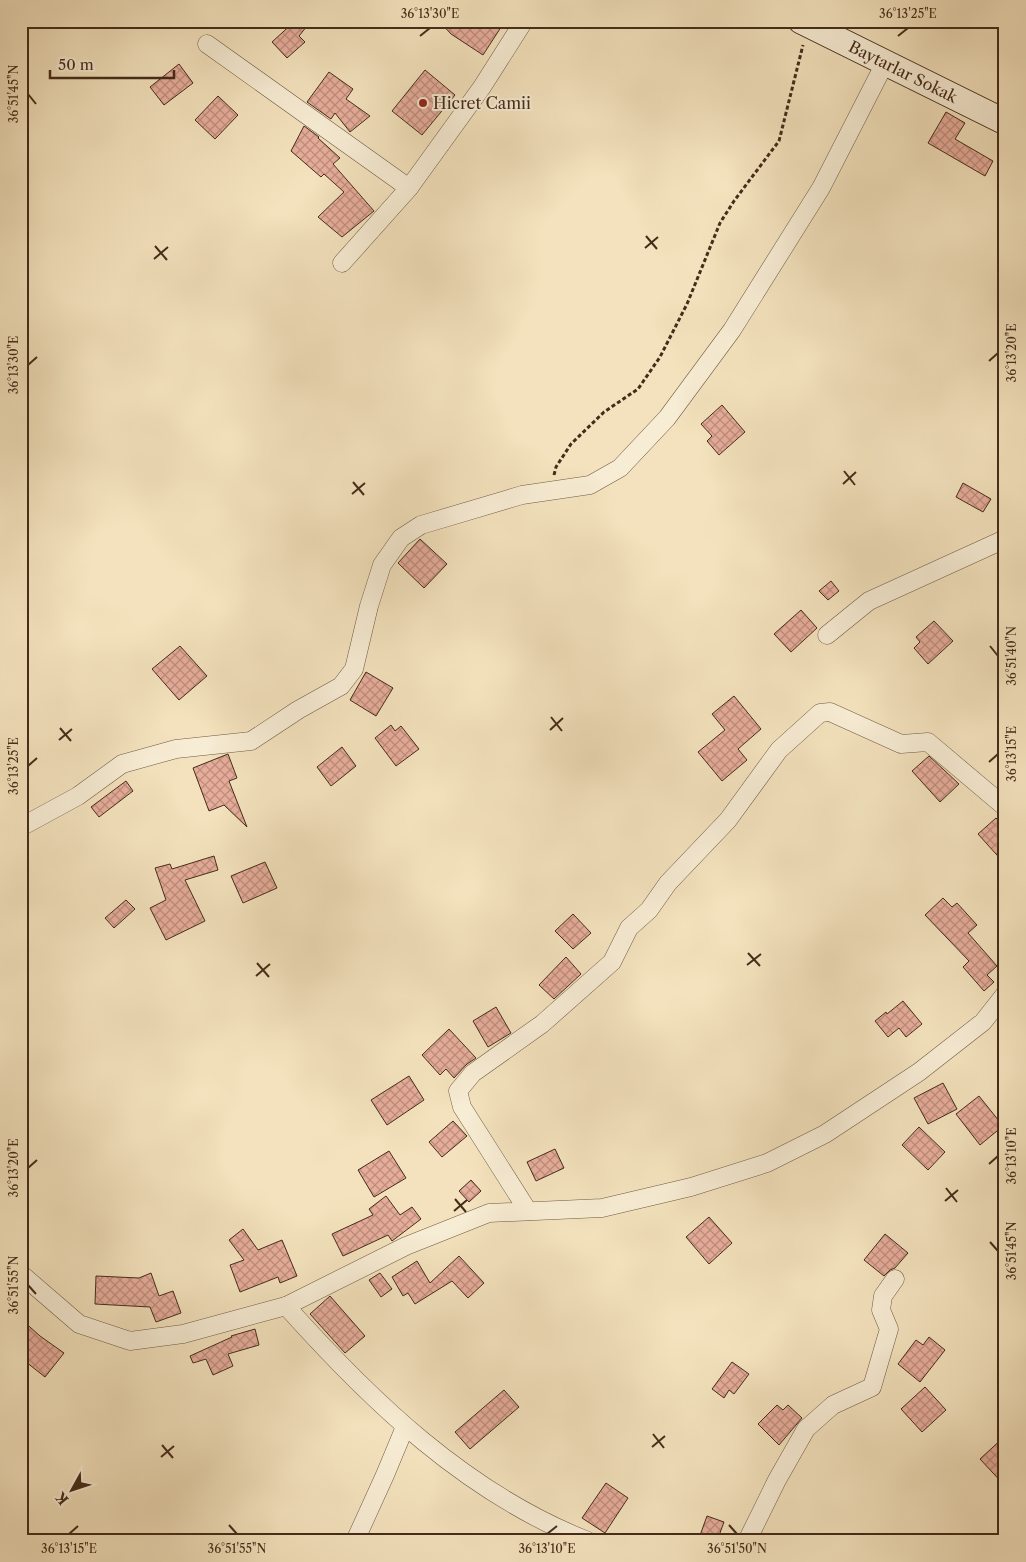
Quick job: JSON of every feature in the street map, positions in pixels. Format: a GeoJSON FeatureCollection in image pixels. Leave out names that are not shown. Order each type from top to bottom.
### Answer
{"type":"FeatureCollection","features":[{"type":"Feature","properties":{"kind":"street"},"geometry":{"type":"LineString","coordinates":[[342,263],[409,188],[482,87],[524,21]]}},
{"type":"Feature","properties":{"kind":"street","name":"Baytarlar Sokak"},"geometry":{"type":"LineString","coordinates":[[805,23],[1005,122]]}},
{"type":"Feature","properties":{"kind":"street"},"geometry":{"type":"LineString","coordinates":[[207,44],[409,188]]}},
{"type":"Feature","properties":{"kind":"street"},"geometry":{"type":"LineString","coordinates":[[21,826],[78,796],[122,764],[176,749],[251,742],[298,710],[341,686],[354,668],[368,606],[382,565],[401,538],[421,525],[522,495],[590,485],[620,468],[667,418],[732,330],[816,196],[884,63]]}},
{"type":"Feature","properties":{"kind":"street"},"geometry":{"type":"LineString","coordinates":[[827,635],[869,601],[1005,539]]}},
{"type":"Feature","properties":{"kind":"street"},"geometry":{"type":"LineString","coordinates":[[528,1211],[462,1107],[458,1091],[473,1073],[542,1024],[612,962],[629,928],[649,910],[668,883],[728,820],[779,750],[820,713],[830,712],[902,744],[928,742],[1005,808]]}},
{"type":"Feature","properties":{"kind":"street"},"geometry":{"type":"LineString","coordinates":[[21,1274],[79,1324],[130,1341],[183,1334],[286,1306],[406,1246],[489,1213],[602,1208],[690,1187],[767,1163],[825,1134],[919,1072],[983,1022],[1005,994]]}},
{"type":"Feature","properties":{"kind":"street"},"geometry":{"type":"LineString","coordinates":[[747,1541],[777,1480],[806,1429],[833,1405],[872,1387],[889,1329],[881,1310],[883,1296],[895,1279]]}},
{"type":"Feature","properties":{"kind":"street"},"geometry":{"type":"LineString","coordinates":[[286,1306],[368,1392],[405,1427],[446,1461],[504,1500],[588,1541]]}},
{"type":"Feature","properties":{"kind":"street"},"geometry":{"type":"LineString","coordinates":[[355,1541],[405,1427]]}},
{"type":"Feature","properties":{"kind":"path"},"geometry":{"type":"LineString","coordinates":[[550,491],[556,467],[571,444],[604,412],[638,389],[660,357],[687,304],[720,223],[779,141],[805,23]]}},
{"type":"Feature","properties":{"kind":"building"},"geometry":{"type":"Polygon","coordinates":[[[295,21],[311,21],[299,36],[305,42],[287,58],[272,42],[295,21]]]}},
{"type":"Feature","properties":{"kind":"building"},"geometry":{"type":"Polygon","coordinates":[[[439,21],[505,21],[483,55],[451,34],[439,21]]]}},
{"type":"Feature","properties":{"kind":"building"},"geometry":{"type":"Polygon","coordinates":[[[179,64],[193,83],[164,105],[150,87],[179,64]]]}},
{"type":"Feature","properties":{"kind":"building","name":"Hicret Camii"},"geometry":{"type":"Polygon","coordinates":[[[425,70],[455,95],[422,135],[392,111],[425,70]]]}},
{"type":"Feature","properties":{"kind":"building"},"geometry":{"type":"Polygon","coordinates":[[[329,72],[353,89],[346,99],[370,116],[350,132],[335,113],[331,119],[307,102],[329,72]]]}},
{"type":"Feature","properties":{"kind":"building"},"geometry":{"type":"Polygon","coordinates":[[[218,96],[238,115],[215,139],[195,120],[218,96]]]}},
{"type":"Feature","properties":{"kind":"building"},"geometry":{"type":"Polygon","coordinates":[[[946,112],[965,123],[955,139],[993,161],[985,176],[928,143],[946,112]]]}},
{"type":"Feature","properties":{"kind":"building"},"geometry":{"type":"Polygon","coordinates":[[[304,126],[319,137],[340,158],[333,164],[374,211],[342,237],[318,217],[344,192],[324,174],[321,177],[291,151],[304,126]]]}},
{"type":"Feature","properties":{"kind":"building"},"geometry":{"type":"Polygon","coordinates":[[[722,405],[745,432],[719,455],[707,441],[712,436],[701,424],[722,405]]]}},
{"type":"Feature","properties":{"kind":"building"},"geometry":{"type":"Polygon","coordinates":[[[963,483],[991,499],[983,512],[956,497],[963,483]]]}},
{"type":"Feature","properties":{"kind":"building"},"geometry":{"type":"Polygon","coordinates":[[[420,539],[447,564],[424,588],[398,563],[420,539]]]}},
{"type":"Feature","properties":{"kind":"building"},"geometry":{"type":"Polygon","coordinates":[[[831,581],[839,591],[828,600],[819,591],[831,581]]]}},
{"type":"Feature","properties":{"kind":"building"},"geometry":{"type":"Polygon","coordinates":[[[801,610],[817,628],[791,652],[774,634],[801,610]]]}},
{"type":"Feature","properties":{"kind":"building"},"geometry":{"type":"Polygon","coordinates":[[[934,621],[953,641],[928,664],[914,648],[920,642],[916,637],[934,621]]]}},
{"type":"Feature","properties":{"kind":"building"},"geometry":{"type":"Polygon","coordinates":[[[180,646],[207,676],[179,700],[152,669],[180,646]]]}},
{"type":"Feature","properties":{"kind":"building"},"geometry":{"type":"Polygon","coordinates":[[[366,672],[393,688],[376,716],[350,700],[366,672]]]}},
{"type":"Feature","properties":{"kind":"building"},"geometry":{"type":"Polygon","coordinates":[[[734,696],[761,729],[738,749],[747,760],[722,781],[698,752],[725,730],[712,714],[734,696]]]}},
{"type":"Feature","properties":{"kind":"building"},"geometry":{"type":"Polygon","coordinates":[[[391,725],[395,731],[401,726],[419,749],[396,766],[375,738],[391,725]]]}},
{"type":"Feature","properties":{"kind":"building"},"geometry":{"type":"Polygon","coordinates":[[[342,747],[356,766],[331,786],[317,767],[342,747]]]}},
{"type":"Feature","properties":{"kind":"building"},"geometry":{"type":"Polygon","coordinates":[[[228,754],[237,778],[229,781],[247,827],[224,805],[209,811],[193,768],[228,754]]]}},
{"type":"Feature","properties":{"kind":"building"},"geometry":{"type":"Polygon","coordinates":[[[929,756],[959,784],[940,802],[912,771],[929,756]]]}},
{"type":"Feature","properties":{"kind":"building"},"geometry":{"type":"Polygon","coordinates":[[[126,781],[133,791],[99,817],[91,807],[126,781]]]}},
{"type":"Feature","properties":{"kind":"building"},"geometry":{"type":"Polygon","coordinates":[[[996,818],[1005,828],[1005,864],[978,834],[996,818]]]}},
{"type":"Feature","properties":{"kind":"building"},"geometry":{"type":"Polygon","coordinates":[[[214,856],[218,870],[185,880],[205,921],[166,940],[150,908],[166,900],[155,868],[170,864],[172,869],[214,856]]]}},
{"type":"Feature","properties":{"kind":"building"},"geometry":{"type":"Polygon","coordinates":[[[265,862],[277,888],[243,903],[231,876],[265,862]]]}},
{"type":"Feature","properties":{"kind":"building"},"geometry":{"type":"Polygon","coordinates":[[[943,898],[952,907],[957,903],[977,925],[968,933],[997,966],[987,975],[994,982],[984,991],[963,967],[969,961],[925,915],[943,898]]]}},
{"type":"Feature","properties":{"kind":"building"},"geometry":{"type":"Polygon","coordinates":[[[126,900],[135,909],[114,928],[105,918],[126,900]]]}},
{"type":"Feature","properties":{"kind":"building"},"geometry":{"type":"Polygon","coordinates":[[[573,914],[591,933],[573,949],[555,931],[573,914]]]}},
{"type":"Feature","properties":{"kind":"building"},"geometry":{"type":"Polygon","coordinates":[[[566,957],[581,974],[554,999],[539,985],[566,957]]]}},
{"type":"Feature","properties":{"kind":"building"},"geometry":{"type":"Polygon","coordinates":[[[903,1001],[922,1024],[906,1037],[899,1028],[888,1037],[875,1021],[903,1001]]]}},
{"type":"Feature","properties":{"kind":"building"},"geometry":{"type":"Polygon","coordinates":[[[496,1007],[511,1033],[488,1047],[473,1021],[496,1007]]]}},
{"type":"Feature","properties":{"kind":"building"},"geometry":{"type":"Polygon","coordinates":[[[449,1029],[476,1058],[467,1064],[454,1078],[446,1069],[440,1075],[422,1055],[449,1029]]]}},
{"type":"Feature","properties":{"kind":"building"},"geometry":{"type":"Polygon","coordinates":[[[409,1076],[424,1100],[387,1125],[371,1100],[409,1076]]]}},
{"type":"Feature","properties":{"kind":"building"},"geometry":{"type":"Polygon","coordinates":[[[943,1083],[957,1109],[928,1124],[914,1098],[943,1083]]]}},
{"type":"Feature","properties":{"kind":"building"},"geometry":{"type":"Polygon","coordinates":[[[979,1096],[1003,1126],[980,1145],[956,1114],[979,1096]]]}},
{"type":"Feature","properties":{"kind":"building"},"geometry":{"type":"Polygon","coordinates":[[[453,1121],[467,1136],[442,1157],[429,1142],[453,1121]]]}},
{"type":"Feature","properties":{"kind":"building"},"geometry":{"type":"Polygon","coordinates":[[[919,1127],[945,1152],[928,1170],[902,1145],[919,1127]]]}},
{"type":"Feature","properties":{"kind":"building"},"geometry":{"type":"Polygon","coordinates":[[[555,1149],[564,1168],[536,1181],[527,1162],[555,1149]]]}},
{"type":"Feature","properties":{"kind":"building"},"geometry":{"type":"Polygon","coordinates":[[[389,1151],[406,1178],[374,1197],[358,1170],[389,1151]]]}},
{"type":"Feature","properties":{"kind":"building"},"geometry":{"type":"Polygon","coordinates":[[[471,1180],[481,1191],[469,1202],[459,1191],[471,1180]]]}},
{"type":"Feature","properties":{"kind":"building"},"geometry":{"type":"Polygon","coordinates":[[[386,1196],[400,1215],[412,1207],[421,1219],[392,1241],[388,1235],[343,1256],[332,1234],[373,1215],[369,1209],[386,1196]]]}},
{"type":"Feature","properties":{"kind":"building"},"geometry":{"type":"Polygon","coordinates":[[[709,1217],[732,1243],[709,1264],[686,1237],[709,1217]]]}},
{"type":"Feature","properties":{"kind":"building"},"geometry":{"type":"Polygon","coordinates":[[[243,1229],[258,1250],[282,1240],[297,1276],[280,1283],[278,1277],[240,1292],[230,1265],[244,1260],[229,1240],[243,1229]]]}},
{"type":"Feature","properties":{"kind":"building"},"geometry":{"type":"Polygon","coordinates":[[[885,1234],[908,1253],[895,1268],[884,1276],[864,1260],[885,1234]]]}},
{"type":"Feature","properties":{"kind":"building"},"geometry":{"type":"Polygon","coordinates":[[[459,1256],[484,1283],[468,1298],[452,1281],[415,1304],[408,1293],[403,1296],[392,1277],[417,1261],[430,1283],[459,1256]]]}},
{"type":"Feature","properties":{"kind":"building"},"geometry":{"type":"Polygon","coordinates":[[[151,1273],[159,1296],[173,1291],[181,1313],[156,1322],[150,1307],[95,1304],[96,1276],[139,1278],[151,1273]]]}},
{"type":"Feature","properties":{"kind":"building"},"geometry":{"type":"Polygon","coordinates":[[[380,1273],[392,1289],[381,1297],[369,1280],[380,1273]]]}},
{"type":"Feature","properties":{"kind":"building"},"geometry":{"type":"Polygon","coordinates":[[[330,1296],[365,1336],[345,1353],[310,1314],[330,1296]]]}},
{"type":"Feature","properties":{"kind":"building"},"geometry":{"type":"Polygon","coordinates":[[[21,1319],[40,1336],[64,1353],[45,1377],[21,1358],[21,1319]]]}},
{"type":"Feature","properties":{"kind":"building"},"geometry":{"type":"Polygon","coordinates":[[[255,1329],[259,1345],[228,1354],[233,1366],[213,1375],[206,1359],[193,1363],[190,1356],[231,1336],[255,1329]]]}},
{"type":"Feature","properties":{"kind":"building"},"geometry":{"type":"Polygon","coordinates":[[[929,1337],[945,1350],[920,1382],[898,1364],[916,1340],[923,1345],[929,1337]]]}},
{"type":"Feature","properties":{"kind":"building"},"geometry":{"type":"Polygon","coordinates":[[[732,1362],[749,1374],[734,1394],[729,1390],[724,1398],[712,1389],[732,1362]]]}},
{"type":"Feature","properties":{"kind":"building"},"geometry":{"type":"Polygon","coordinates":[[[925,1387],[946,1410],[922,1432],[901,1409],[925,1387]]]}},
{"type":"Feature","properties":{"kind":"building"},"geometry":{"type":"Polygon","coordinates":[[[504,1390],[519,1407],[470,1449],[455,1432],[504,1390]]]}},
{"type":"Feature","properties":{"kind":"building"},"geometry":{"type":"Polygon","coordinates":[[[777,1405],[783,1410],[788,1405],[802,1418],[779,1445],[758,1424],[777,1405]]]}},
{"type":"Feature","properties":{"kind":"building"},"geometry":{"type":"Polygon","coordinates":[[[1005,1436],[1005,1486],[980,1459],[1005,1436]]]}},
{"type":"Feature","properties":{"kind":"building"},"geometry":{"type":"Polygon","coordinates":[[[606,1483],[628,1498],[605,1533],[582,1518],[606,1483]]]}},
{"type":"Feature","properties":{"kind":"building"},"geometry":{"type":"Polygon","coordinates":[[[707,1516],[724,1522],[717,1541],[698,1541],[707,1516]]]}},
{"type":"Feature","properties":{"kind":"place","name":"Hicret Camii"},"geometry":{"type":"Point","coordinates":[423,103]}}]}
